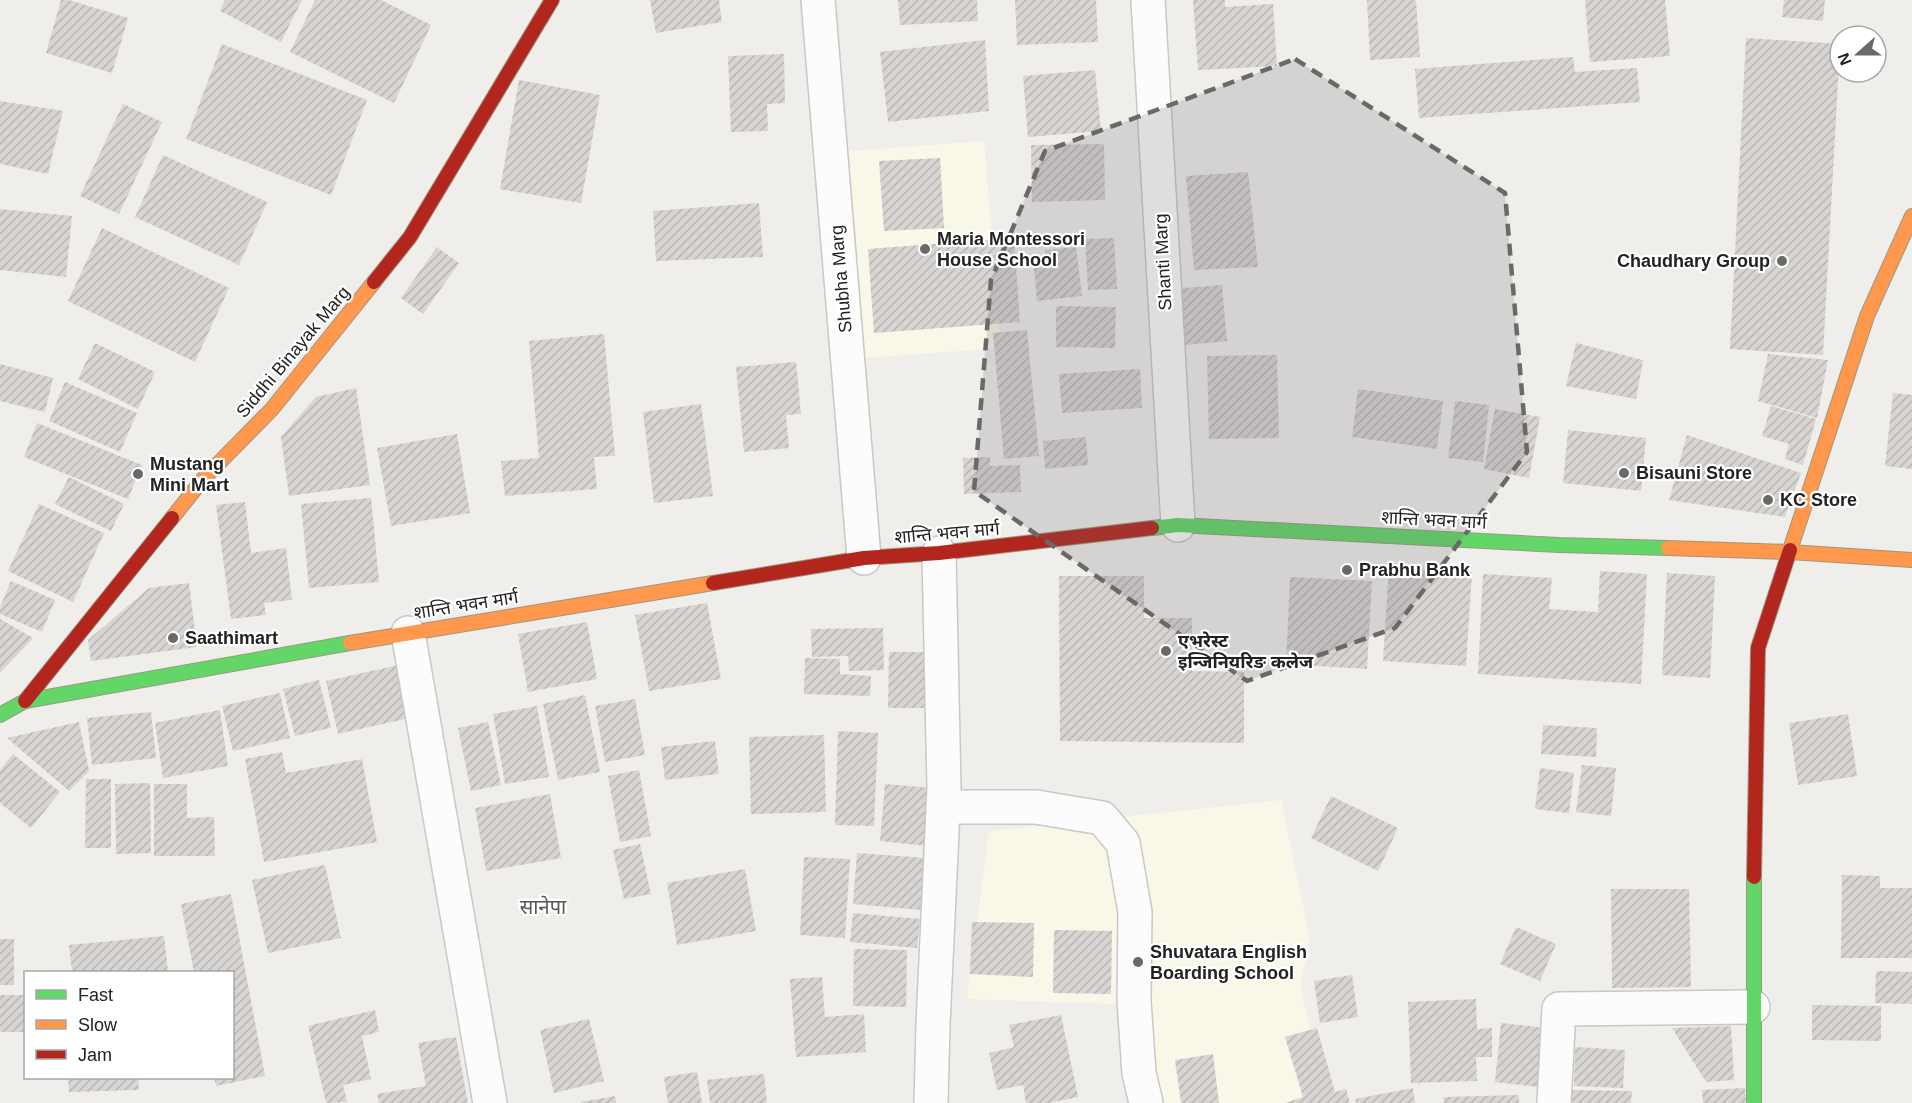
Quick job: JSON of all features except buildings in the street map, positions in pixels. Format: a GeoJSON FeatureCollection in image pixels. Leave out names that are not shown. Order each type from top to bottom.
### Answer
{"type":"FeatureCollection","features":[{"type":"Feature","properties":{"kind":"main road","name":"Siddhi Binayak Marg"},"geometry":{"type":"LineString","coordinates":[[25,701],[204,478],[272,409],[410,237],[552,0]]}},
{"type":"Feature","properties":{"kind":"main road"},"geometry":{"type":"LineString","coordinates":[[1754,1103],[1753,1007],[1758,648],[1867,316],[1912,216]]}},
{"type":"Feature","properties":{"kind":"main road","name":"शान्ति भवन मार्ग"},"geometry":{"type":"LineString","coordinates":[[0,715],[25,701],[408,633],[864,558],[939,554],[1179,525],[1559,544],[1790,552],[1912,560]]}},
{"type":"Feature","properties":{"kind":"street","name":"Shubha Marg"},"geometry":{"type":"LineString","coordinates":[[818,0],[864,558]]}},
{"type":"Feature","properties":{"kind":"street","name":"Shanti Marg"},"geometry":{"type":"LineString","coordinates":[[1148,0],[1179,525]]}},
{"type":"Feature","properties":{"kind":"street"},"geometry":{"type":"LineString","coordinates":[[932,1103],[933,1024],[943,807],[939,554]]}},
{"type":"Feature","properties":{"kind":"street"},"geometry":{"type":"LineString","coordinates":[[408,633],[490,1103]]}},
{"type":"Feature","properties":{"kind":"street"},"geometry":{"type":"LineString","coordinates":[[943,807],[1036,807],[1102,818],[1123,843],[1135,912],[1134,1001],[1139,1073],[1146,1103]]}},
{"type":"Feature","properties":{"kind":"street"},"geometry":{"type":"LineString","coordinates":[[1554,1103],[1559,1009],[1753,1007]]}},
{"type":"Feature","properties":{"kind":"highlighted area"},"geometry":{"type":"Polygon","coordinates":[[[1295,59],[1505,193],[1527,452],[1395,628],[1247,681],[974,491],[991,280],[1045,151],[1295,59]]]}},
{"type":"Feature","properties":{"kind":"shaded area","name":"Maria Montessori House School"},"geometry":{"type":"Polygon","coordinates":[[[984,141],[1001,348],[865,358],[849,151],[984,141]]]}},
{"type":"Feature","properties":{"kind":"shaded area","name":"Shuvatara English Boarding School"},"geometry":{"type":"Polygon","coordinates":[[[1281,800],[1310,939],[1300,985],[1327,1103],[1144,1103],[1116,1004],[967,999],[989,831],[1281,800]]]}},
{"type":"Feature","properties":{"kind":"traffic: fast"},"geometry":{"type":"LineString","coordinates":[[1152,528],[1178,525],[1559,545],[1668,548]]}},
{"type":"Feature","properties":{"kind":"traffic: fast"},"geometry":{"type":"LineString","coordinates":[[0,715],[25,701],[350,643]]}},
{"type":"Feature","properties":{"kind":"traffic: fast"},"geometry":{"type":"LineString","coordinates":[[1754,877],[1754,1103]]}},
{"type":"Feature","properties":{"kind":"traffic: slow"},"geometry":{"type":"LineString","coordinates":[[1790,550],[1867,316],[1912,216]]}},
{"type":"Feature","properties":{"kind":"traffic: slow"},"geometry":{"type":"LineString","coordinates":[[172,518],[204,478],[272,409],[374,282]]}},
{"type":"Feature","properties":{"kind":"traffic: slow"},"geometry":{"type":"LineString","coordinates":[[1668,548],[1790,552],[1912,560]]}},
{"type":"Feature","properties":{"kind":"traffic: slow"},"geometry":{"type":"LineString","coordinates":[[350,643],[713,583]]}},
{"type":"Feature","properties":{"kind":"traffic: jam"},"geometry":{"type":"LineString","coordinates":[[374,282],[410,237],[552,0]]}},
{"type":"Feature","properties":{"kind":"traffic: jam"},"geometry":{"type":"LineString","coordinates":[[25,701],[172,518]]}},
{"type":"Feature","properties":{"kind":"traffic: jam"},"geometry":{"type":"LineString","coordinates":[[713,583],[864,558],[939,553],[1152,528]]}},
{"type":"Feature","properties":{"kind":"traffic: jam"},"geometry":{"type":"LineString","coordinates":[[1754,877],[1758,648],[1790,550]]}},
{"type":"Feature","properties":{"kind":"place","name":"Maria Montessori House School"},"geometry":{"type":"Point","coordinates":[925,249]}},
{"type":"Feature","properties":{"kind":"place","name":"Chaudhary Group"},"geometry":{"type":"Point","coordinates":[1782,261]}},
{"type":"Feature","properties":{"kind":"place","name":"Bisauni Store"},"geometry":{"type":"Point","coordinates":[1624,473]}},
{"type":"Feature","properties":{"kind":"place","name":"Mustang Mini Mart"},"geometry":{"type":"Point","coordinates":[138,474]}},
{"type":"Feature","properties":{"kind":"place","name":"KC Store"},"geometry":{"type":"Point","coordinates":[1768,500]}},
{"type":"Feature","properties":{"kind":"place","name":"Prabhu Bank"},"geometry":{"type":"Point","coordinates":[1347,570]}},
{"type":"Feature","properties":{"kind":"place","name":"Saathimart"},"geometry":{"type":"Point","coordinates":[173,638]}},
{"type":"Feature","properties":{"kind":"place","name":"एभरेस्ट इन्जिनियरिङ कलेज"},"geometry":{"type":"Point","coordinates":[1166,651]}},
{"type":"Feature","properties":{"kind":"place","name":"Shuvatara English Boarding School"},"geometry":{"type":"Point","coordinates":[1138,962]}},
{"type":"Feature","properties":{"kind":"district","name":"सानेपा"},"geometry":{"type":"Point","coordinates":[543,907]}}]}
